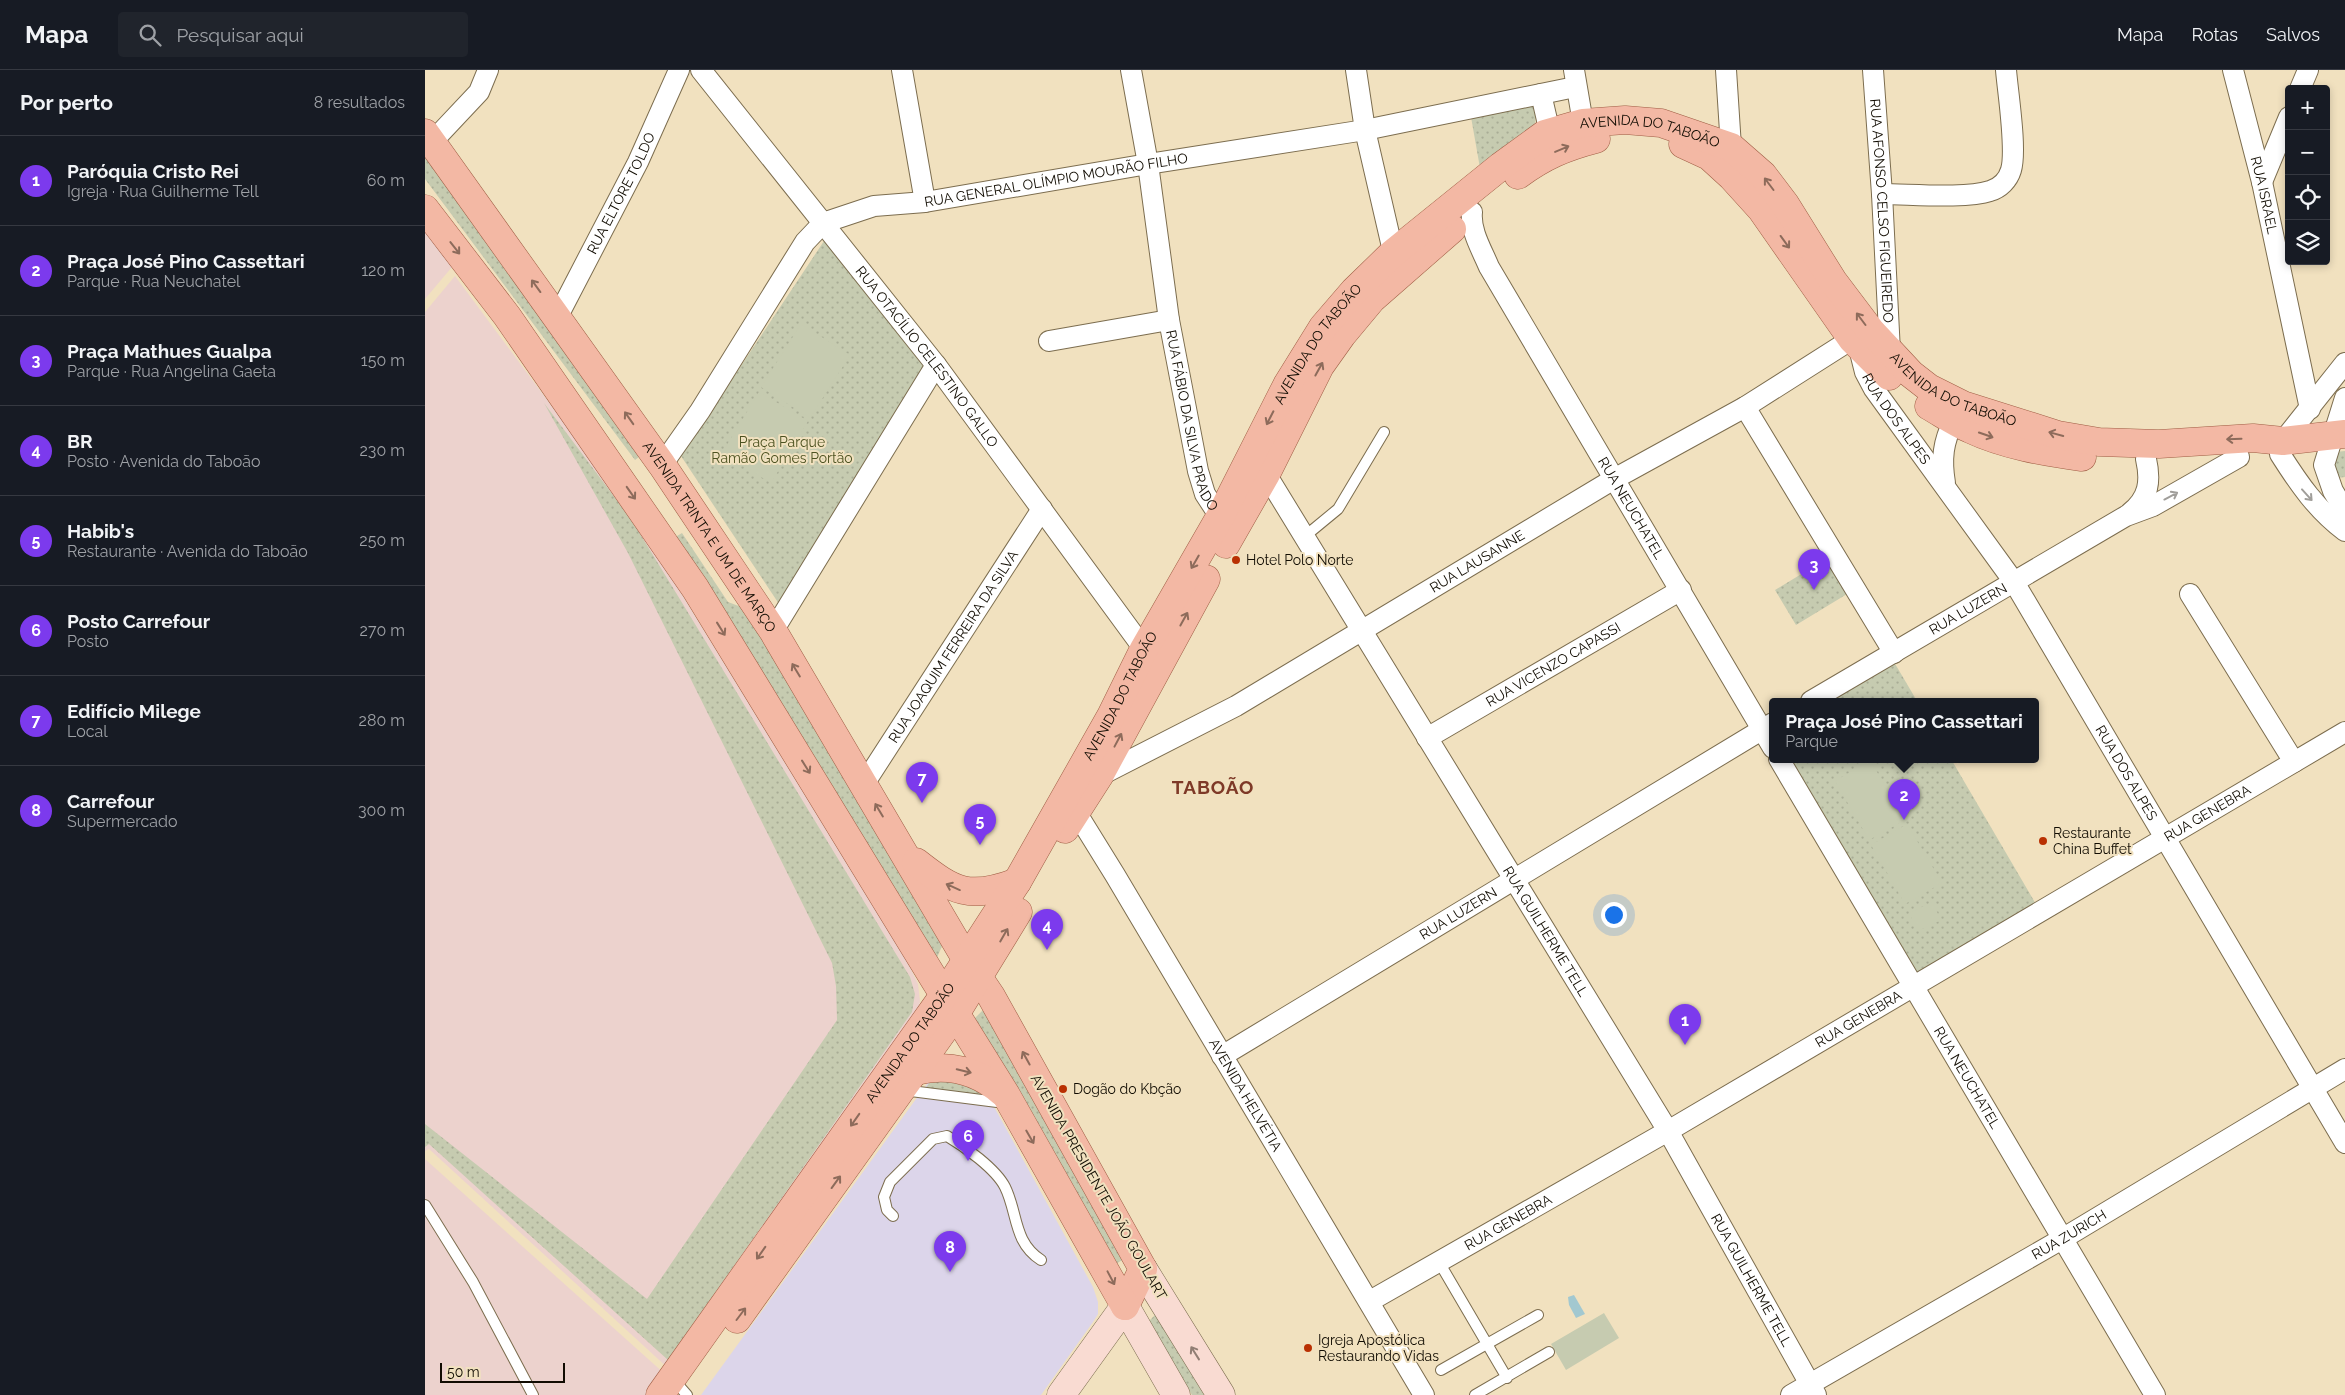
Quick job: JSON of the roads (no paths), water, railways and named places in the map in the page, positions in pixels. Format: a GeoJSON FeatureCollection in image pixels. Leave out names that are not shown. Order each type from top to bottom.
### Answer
{"type":"FeatureCollection","features":[{"type":"Feature","properties":{"kind":"main road","name":"AVENIDA DO TABOÃO"},"geometry":{"type":"LineString","coordinates":[[973,968],[1017,882],[1068,806],[1099,776],[1266,474],[1320,366],[1396,265],[1501,166],[1545,134],[1583,123],[1625,120],[1661,123],[1731,147],[1763,176],[1785,204],[1833,281],[1869,330],[1929,388],[1963,405],[2059,435],[2127,444],[2246,438],[2282,448]]}},
{"type":"Feature","properties":{"kind":"main road","name":"AVENIDA DO TABOÃO"},"geometry":{"type":"LineString","coordinates":[[677,1391],[950,1004],[973,968],[1068,806],[1144,649],[1220,517],[1287,385],[1323,328],[1354,291],[1445,235],[1541,158],[1571,145],[1604,137],[1642,136],[1679,142],[1709,156],[1732,176],[1761,209],[1856,344],[1906,391],[1969,429],[2010,443],[2055,453],[2102,459],[2239,457],[2282,448],[2337,442]]}},
{"type":"Feature","properties":{"kind":"main road","name":"AVENIDA TRINTA E UM DE MARÇO"},"geometry":{"type":"LineString","coordinates":[[429,137],[558,316],[662,465],[773,631],[973,968]]}},
{"type":"Feature","properties":{"kind":"main road"},"geometry":{"type":"LineString","coordinates":[[425,209],[501,309],[695,588],[1008,1100],[1125,1306]]}},
{"type":"Feature","properties":{"kind":"main road"},"geometry":{"type":"LineString","coordinates":[[564,398],[588,416],[630,468],[644,473],[662,465]]}},
{"type":"Feature","properties":{"kind":"main road"},"geometry":{"type":"LineString","coordinates":[[663,540],[678,529],[690,530],[730,581],[754,603]]}},
{"type":"Feature","properties":{"kind":"main road"},"geometry":{"type":"LineString","coordinates":[[904,852],[955,890],[993,891],[1017,882]]}},
{"type":"Feature","properties":{"kind":"main road","name":"AVENIDA PRESIDENTE JOÃO GOULART"},"geometry":{"type":"LineString","coordinates":[[973,968],[1143,1269]]}},
{"type":"Feature","properties":{"kind":"main road","name":"AVENIDA DO TABOÃO"},"geometry":{"type":"LineString","coordinates":[[677,1391],[909,1080],[950,1004]]}},
{"type":"Feature","properties":{"kind":"main road"},"geometry":{"type":"LineString","coordinates":[[909,1080],[941,1067],[964,1070],[988,1081],[1008,1100]]}},
{"type":"Feature","properties":{"kind":"main road"},"geometry":{"type":"LineString","coordinates":[[1125,1306],[1143,1269]]}},
{"type":"Feature","properties":{"kind":"street"},"geometry":{"type":"LineString","coordinates":[[429,137],[479,92],[488,70]]}},
{"type":"Feature","properties":{"kind":"street","name":"RUA ELTORE TOLDO"},"geometry":{"type":"LineString","coordinates":[[558,316],[637,162],[679,70]]}},
{"type":"Feature","properties":{"kind":"street","name":"RUA OTACÍLIO CELESTINO GALLO"},"geometry":{"type":"LineString","coordinates":[[701,70],[936,365],[1144,649]]}},
{"type":"Feature","properties":{"kind":"street"},"geometry":{"type":"LineString","coordinates":[[902,70],[925,202]]}},
{"type":"Feature","properties":{"kind":"street","name":"RUA FÁBIO DA SILVA PRADO"},"geometry":{"type":"LineString","coordinates":[[1131,70],[1147,164],[1169,320],[1198,471],[1205,494],[1220,517]]}},
{"type":"Feature","properties":{"kind":"street"},"geometry":{"type":"LineString","coordinates":[[1356,70],[1365,130],[1396,265]]}},
{"type":"Feature","properties":{"kind":"street"},"geometry":{"type":"LineString","coordinates":[[1726,70],[1731,147]]}},
{"type":"Feature","properties":{"kind":"street","name":"RUA AFONSO CELSO FIGUEIREDO"},"geometry":{"type":"LineString","coordinates":[[1873,70],[1882,194],[1890,352]]}},
{"type":"Feature","properties":{"kind":"street"},"geometry":{"type":"LineString","coordinates":[[1882,194],[1969,194],[1990,191],[2000,186],[2009,177],[2013,155],[2006,70]]}},
{"type":"Feature","properties":{"kind":"street","name":"RUA ISRAEL"},"geometry":{"type":"LineString","coordinates":[[2233,70],[2262,182],[2310,408]]}},
{"type":"Feature","properties":{"kind":"street"},"geometry":{"type":"LineString","coordinates":[[2302,85],[2308,70]]}},
{"type":"Feature","properties":{"kind":"street"},"geometry":{"type":"LineString","coordinates":[[1575,79],[1583,123]]}},
{"type":"Feature","properties":{"kind":"street","name":"RUA GENERAL OLÍMPIO MOURÃO FILHO"},"geometry":{"type":"LineString","coordinates":[[662,465],[700,411],[805,242],[823,223],[874,206],[925,202],[1147,164],[1365,130],[1541,94],[1575,79]]}},
{"type":"Feature","properties":{"kind":"street"},"geometry":{"type":"LineString","coordinates":[[1541,94],[1550,133]]}},
{"type":"Feature","properties":{"kind":"street"},"geometry":{"type":"LineString","coordinates":[[2262,182],[2285,127]]}},
{"type":"Feature","properties":{"kind":"street","name":"RUA NEUCHATEL"},"geometry":{"type":"LineString","coordinates":[[1472,212],[1471,218],[1477,241],[1489,267],[1681,590],[1767,726]]}},
{"type":"Feature","properties":{"kind":"street","name":"RUA NEUCHATEL"},"geometry":{"type":"LineString","coordinates":[[1445,235],[1469,248],[1489,267]]}},
{"type":"Feature","properties":{"kind":"street","name":"RUA FÁBIO DA SILVA PRADO"},"geometry":{"type":"LineString","coordinates":[[1049,341],[1169,320]]}},
{"type":"Feature","properties":{"kind":"street","name":"RUA LAUSANNE"},"geometry":{"type":"LineString","coordinates":[[1099,776],[1210,721],[1614,479],[1856,344]]}},
{"type":"Feature","properties":{"kind":"street","name":"RUA DOS ALPES"},"geometry":{"type":"LineString","coordinates":[[1856,344],[1865,372],[1874,389],[2015,582],[2314,1087],[2345,1143]]}},
{"type":"Feature","properties":{"kind":"street"},"geometry":{"type":"LineString","coordinates":[[2345,363],[2282,448],[2301,488],[2327,518],[2345,531]]}},
{"type":"Feature","properties":{"kind":"street"},"geometry":{"type":"LineString","coordinates":[[773,631],[936,365]]}},
{"type":"Feature","properties":{"kind":"street"},"geometry":{"type":"LineString","coordinates":[[2345,398],[2337,442],[2324,464],[2328,480],[2345,511]]}},
{"type":"Feature","properties":{"kind":"street"},"geometry":{"type":"LineString","coordinates":[[1745,407],[1894,653]]}},
{"type":"Feature","properties":{"kind":"street","name":"RUA DOS ALPES"},"geometry":{"type":"LineString","coordinates":[[1945,485],[1942,464],[1943,450],[1954,420]]}},
{"type":"Feature","properties":{"kind":"street","name":"RUA LUZERN"},"geometry":{"type":"LineString","coordinates":[[1816,698],[2127,516],[2153,506],[2239,457]]}},
{"type":"Feature","properties":{"kind":"street","name":"RUA LUZERN"},"geometry":{"type":"LineString","coordinates":[[2127,516],[2140,502],[2149,484],[2146,459]]}},
{"type":"Feature","properties":{"kind":"street","name":"RUA GUILHERME TELL"},"geometry":{"type":"LineString","coordinates":[[1266,474],[1668,1131],[1813,1390]]}},
{"type":"Feature","properties":{"kind":"street","name":"RUA JOAQUIM FERREIRA DA SILVA"},"geometry":{"type":"LineString","coordinates":[[864,784],[1042,509]]}},
{"type":"Feature","properties":{"kind":"street","name":"RUA VICENZO CAPASSI"},"geometry":{"type":"LineString","coordinates":[[1427,738],[1681,590]]}},
{"type":"Feature","properties":{"kind":"street"},"geometry":{"type":"LineString","coordinates":[[2190,594],[2294,762]]}},
{"type":"Feature","properties":{"kind":"street","name":"RUA LUZERN"},"geometry":{"type":"LineString","coordinates":[[1221,1056],[1767,726]]}},
{"type":"Feature","properties":{"kind":"street","name":"RUA GENEBRA"},"geometry":{"type":"LineString","coordinates":[[1370,1301],[1668,1131],[2345,732]]}},
{"type":"Feature","properties":{"kind":"street","name":"RUA NEUCHATEL"},"geometry":{"type":"LineString","coordinates":[[1781,763],[2155,1395]]}},
{"type":"Feature","properties":{"kind":"street","name":"AVENIDA HELVÉTIA"},"geometry":{"type":"LineString","coordinates":[[1068,806],[1115,874],[1221,1056],[1370,1301],[1424,1395]]}},
{"type":"Feature","properties":{"kind":"street","name":"RUA ZURICH"},"geometry":{"type":"LineString","coordinates":[[1791,1395],[1813,1390],[2345,1069]]}},
{"type":"Feature","properties":{"kind":"street","name":"AVENIDA PRESIDENTE JOÃO GOULART"},"geometry":{"type":"LineString","coordinates":[[1143,1269],[1221,1395]]}},
{"type":"Feature","properties":{"kind":"street"},"geometry":{"type":"LineString","coordinates":[[1061,1395],[1125,1306],[1176,1395]]}},
{"type":"Feature","properties":{"kind":"lane"},"geometry":{"type":"LineString","coordinates":[[1303,537],[1338,509],[1384,432]]}},
{"type":"Feature","properties":{"kind":"lane"},"geometry":{"type":"LineString","coordinates":[[893,1216],[887,1210],[884,1197],[890,1182],[933,1139],[947,1136],[995,1173],[1005,1187],[1019,1237],[1033,1255],[1041,1260]]}},
{"type":"Feature","properties":{"kind":"lane"},"geometry":{"type":"LineString","coordinates":[[425,1205],[428,1219],[473,1282],[533,1395]]}},
{"type":"Feature","properties":{"kind":"lane"},"geometry":{"type":"LineString","coordinates":[[1439,1262],[1507,1378]]}},
{"type":"Feature","properties":{"kind":"lane"},"geometry":{"type":"LineString","coordinates":[[1441,1370],[1538,1315]]}},
{"type":"Feature","properties":{"kind":"lane"},"geometry":{"type":"LineString","coordinates":[[1475,1395],[1549,1352]]}},
{"type":"Feature","properties":{"kind":"water"},"geometry":{"type":"Polygon","coordinates":[[[1574,1295],[1585,1314],[1576,1318],[1569,1305],[1568,1297],[1574,1295]]]}},
{"type":"Feature","properties":{"kind":"place","name":"Hotel Polo Norte"},"geometry":{"type":"Point","coordinates":[1236,560]}},
{"type":"Feature","properties":{"kind":"place","name":"Praça Mathues Gualpa"},"geometry":{"type":"Point","coordinates":[1814,590]}},
{"type":"Feature","properties":{"kind":"place","name":"Edifício Milege"},"geometry":{"type":"Point","coordinates":[922,803]}},
{"type":"Feature","properties":{"kind":"place","name":"Praça José Pino Cassettari"},"geometry":{"type":"Point","coordinates":[1904,820]}},
{"type":"Feature","properties":{"kind":"place","name":"Restaurante China Buffet"},"geometry":{"type":"Point","coordinates":[2043,841]}},
{"type":"Feature","properties":{"kind":"place","name":"Habib's"},"geometry":{"type":"Point","coordinates":[980,845]}},
{"type":"Feature","properties":{"kind":"place","name":"BR"},"geometry":{"type":"Point","coordinates":[1047,950]}},
{"type":"Feature","properties":{"kind":"place","name":"Paróquia Cristo Rei"},"geometry":{"type":"Point","coordinates":[1685,1045]}},
{"type":"Feature","properties":{"kind":"place","name":"Dogão do Kbção"},"geometry":{"type":"Point","coordinates":[1063,1089]}},
{"type":"Feature","properties":{"kind":"place","name":"Posto Carrefour"},"geometry":{"type":"Point","coordinates":[968,1161]}},
{"type":"Feature","properties":{"kind":"place","name":"Carrefour"},"geometry":{"type":"Point","coordinates":[950,1272]}},
{"type":"Feature","properties":{"kind":"place","name":"Igreja Apostólica Restaurando Vidas"},"geometry":{"type":"Point","coordinates":[1308,1348]}},
{"type":"Feature","properties":{"kind":"district","name":"TABOÃO"},"geometry":{"type":"Point","coordinates":[1213,787]}},
{"type":"Feature","properties":{"kind":"park label","name":"Praça Parque Ramão Gomes Portão"},"geometry":{"type":"Point","coordinates":[782,450]}}]}
